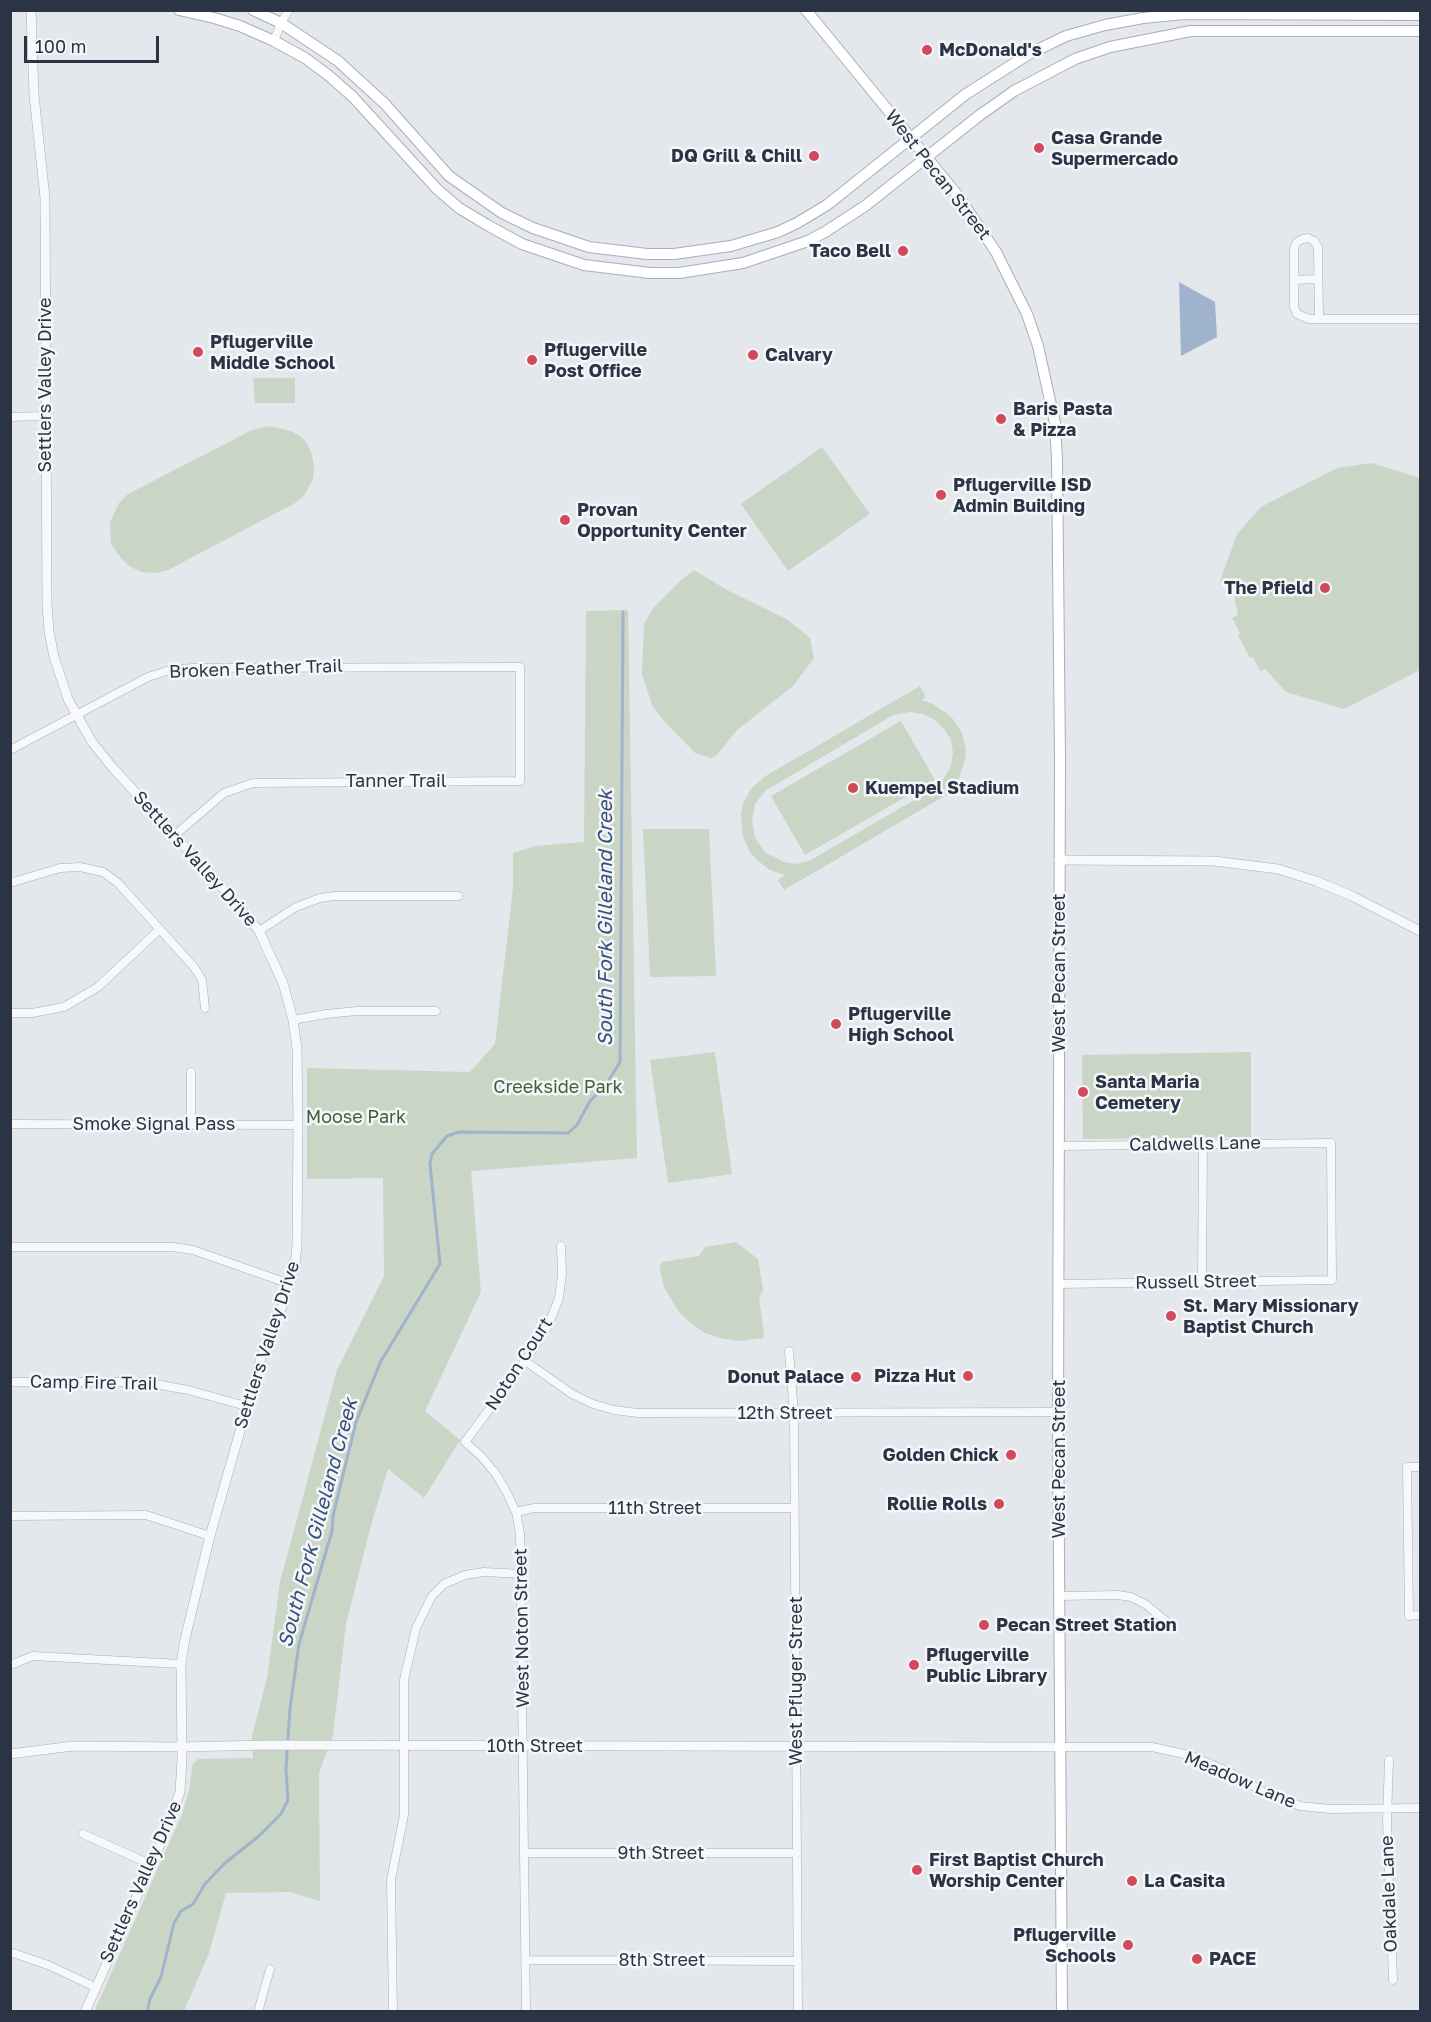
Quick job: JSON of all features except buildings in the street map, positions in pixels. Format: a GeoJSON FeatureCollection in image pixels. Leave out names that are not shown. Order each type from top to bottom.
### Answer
{"type":"FeatureCollection","features":[{"type":"Feature","properties":{"kind":"main road"},"geometry":{"type":"LineString","coordinates":[[179,10],[240,26],[305,58],[353,97],[421,173],[459,208],[522,244],[584,265],[622,271],[679,273],[743,263],[788,249],[825,232],[845,220],[1014,91],[1075,59],[1110,47],[1191,31],[1420,31]]}},
{"type":"Feature","properties":{"kind":"main road"},"geometry":{"type":"LineString","coordinates":[[253,10],[281,23],[338,61],[362,82],[449,176],[502,213],[533,228],[589,247],[627,253],[674,254],[731,246],[778,232],[797,223],[827,205],[966,94],[1029,54],[1066,36],[1105,25],[1184,14],[1420,15]]}},
{"type":"Feature","properties":{"kind":"main road","name":"West Pecan Street"},"geometry":{"type":"LineString","coordinates":[[806,10],[983,230],[1011,279],[1027,314],[1048,386],[1055,423],[1058,459],[1060,1146],[1058,1412],[1062,2012]]}},
{"type":"Feature","properties":{"kind":"main road"},"geometry":{"type":"LineString","coordinates":[[1105,25],[1110,47]]}},
{"type":"Feature","properties":{"kind":"main road"},"geometry":{"type":"LineString","coordinates":[[398,148],[412,136]]}},
{"type":"Feature","properties":{"kind":"main road"},"geometry":{"type":"LineString","coordinates":[[459,208],[470,192]]}},
{"type":"Feature","properties":{"kind":"main road"},"geometry":{"type":"LineString","coordinates":[[778,232],[788,249]]}},
{"type":"Feature","properties":{"kind":"main road"},"geometry":{"type":"LineString","coordinates":[[584,265],[589,247]]}},
{"type":"Feature","properties":{"kind":"street"},"geometry":{"type":"LineString","coordinates":[[274,41],[289,10]]}},
{"type":"Feature","properties":{"kind":"street","name":"Settlers Valley Drive"},"geometry":{"type":"LineString","coordinates":[[30,11],[33,85],[45,198],[46,605],[49,631],[60,679],[76,715],[92,742],[259,931],[283,983],[293,1020],[297,1048],[297,1245],[290,1284],[263,1351],[246,1406],[189,1621],[181,1664],[180,1792],[152,1865],[85,2012]]}},
{"type":"Feature","properties":{"kind":"street"},"geometry":{"type":"LineString","coordinates":[[1289,13],[1290,30]]}},
{"type":"Feature","properties":{"kind":"street"},"geometry":{"type":"LineString","coordinates":[[1319,319],[1318,247],[1308,238],[1297,242],[1294,248],[1294,307],[1297,314],[1309,319],[1319,319],[1420,319]]}},
{"type":"Feature","properties":{"kind":"street"},"geometry":{"type":"LineString","coordinates":[[1294,280],[1318,279]]}},
{"type":"Feature","properties":{"kind":"street"},"geometry":{"type":"LineString","coordinates":[[10,417],[45,416]]}},
{"type":"Feature","properties":{"kind":"street","name":"Broken Feather Trail"},"geometry":{"type":"LineString","coordinates":[[10,750],[148,677],[181,668],[520,667]]}},
{"type":"Feature","properties":{"kind":"street","name":"Tanner Trail"},"geometry":{"type":"LineString","coordinates":[[175,835],[224,794],[253,783],[520,781],[520,667]]}},
{"type":"Feature","properties":{"kind":"street"},"geometry":{"type":"LineString","coordinates":[[1059,860],[1215,861],[1278,869],[1352,896],[1420,931]]}},
{"type":"Feature","properties":{"kind":"street"},"geometry":{"type":"LineString","coordinates":[[10,883],[60,868],[80,867],[103,873],[118,883],[194,968],[202,980],[205,1008]]}},
{"type":"Feature","properties":{"kind":"street"},"geometry":{"type":"LineString","coordinates":[[259,931],[296,907],[320,898],[458,896]]}},
{"type":"Feature","properties":{"kind":"street"},"geometry":{"type":"LineString","coordinates":[[10,1013],[32,1013],[64,1007],[98,987],[160,929]]}},
{"type":"Feature","properties":{"kind":"street"},"geometry":{"type":"LineString","coordinates":[[293,1020],[357,1011],[436,1011]]}},
{"type":"Feature","properties":{"kind":"street"},"geometry":{"type":"LineString","coordinates":[[190,1125],[191,1072]]}},
{"type":"Feature","properties":{"kind":"street","name":"Smoke Signal Pass"},"geometry":{"type":"LineString","coordinates":[[10,1124],[298,1125]]}},
{"type":"Feature","properties":{"kind":"street","name":"Caldwells Lane"},"geometry":{"type":"LineString","coordinates":[[1060,1146],[1331,1143],[1332,1280]]}},
{"type":"Feature","properties":{"kind":"street"},"geometry":{"type":"LineString","coordinates":[[1202,1282],[1203,1144]]}},
{"type":"Feature","properties":{"kind":"street","name":"Noton Court"},"geometry":{"type":"LineString","coordinates":[[465,1442],[548,1326],[559,1298],[562,1274],[561,1246]]}},
{"type":"Feature","properties":{"kind":"street"},"geometry":{"type":"LineString","coordinates":[[10,1247],[183,1248],[290,1284]]}},
{"type":"Feature","properties":{"kind":"street","name":"Russell Street"},"geometry":{"type":"LineString","coordinates":[[1059,1284],[1332,1280]]}},
{"type":"Feature","properties":{"kind":"street","name":"West Pfluger Street"},"geometry":{"type":"LineString","coordinates":[[789,1351],[794,1414],[798,2012]]}},
{"type":"Feature","properties":{"kind":"street","name":"12th Street"},"geometry":{"type":"LineString","coordinates":[[525,1361],[572,1394],[592,1404],[638,1413],[1058,1412]]}},
{"type":"Feature","properties":{"kind":"street","name":"Camp Fire Trail"},"geometry":{"type":"LineString","coordinates":[[10,1382],[143,1382],[188,1390],[246,1406]]}},
{"type":"Feature","properties":{"kind":"street","name":"West Noton Street"},"geometry":{"type":"LineString","coordinates":[[465,1442],[482,1456],[496,1474],[516,1512],[520,1533],[526,2012]]}},
{"type":"Feature","properties":{"kind":"street"},"geometry":{"type":"LineString","coordinates":[[1420,1467],[1407,1467],[1409,1616],[1420,1616]]}},
{"type":"Feature","properties":{"kind":"street","name":"11th Street"},"geometry":{"type":"LineString","coordinates":[[516,1512],[534,1509],[794,1508]]}},
{"type":"Feature","properties":{"kind":"street"},"geometry":{"type":"LineString","coordinates":[[10,1516],[146,1515],[210,1536]]}},
{"type":"Feature","properties":{"kind":"street"},"geometry":{"type":"LineString","coordinates":[[393,2012],[391,1880],[404,1815],[404,1680],[408,1656],[416,1629],[432,1596],[444,1584],[465,1575],[484,1572],[522,1574]]}},
{"type":"Feature","properties":{"kind":"street"},"geometry":{"type":"LineString","coordinates":[[1060,1596],[1118,1595],[1131,1597],[1145,1604],[1165,1620]]}},
{"type":"Feature","properties":{"kind":"street"},"geometry":{"type":"LineString","coordinates":[[13,1664],[33,1656],[181,1664]]}},
{"type":"Feature","properties":{"kind":"street","name":"10th Street"},"geometry":{"type":"LineString","coordinates":[[10,1755],[72,1746],[1061,1747]]}},
{"type":"Feature","properties":{"kind":"street","name":"Meadow Lane"},"geometry":{"type":"LineString","coordinates":[[1061,1747],[1152,1747],[1189,1755],[1229,1772],[1263,1792],[1300,1806],[1330,1809],[1420,1808]]}},
{"type":"Feature","properties":{"kind":"street","name":"Oakdale Lane"},"geometry":{"type":"LineString","coordinates":[[1389,1760],[1387,1809],[1393,1980]]}},
{"type":"Feature","properties":{"kind":"street"},"geometry":{"type":"LineString","coordinates":[[83,1834],[152,1865]]}},
{"type":"Feature","properties":{"kind":"street","name":"9th Street"},"geometry":{"type":"LineString","coordinates":[[525,1853],[797,1853]]}},
{"type":"Feature","properties":{"kind":"street"},"geometry":{"type":"LineString","coordinates":[[10,1952],[48,1965],[95,1987]]}},
{"type":"Feature","properties":{"kind":"street","name":"8th Street"},"geometry":{"type":"LineString","coordinates":[[526,1960],[798,1961]]}},
{"type":"Feature","properties":{"kind":"street"},"geometry":{"type":"LineString","coordinates":[[258,2012],[270,1970]]}},
{"type":"Feature","properties":{"kind":"green space"},"geometry":{"type":"Polygon","coordinates":[[[253,378],[295,378],[295,403],[255,403],[253,378]]]}},
{"type":"Feature","properties":{"kind":"green space"},"geometry":{"type":"Polygon","coordinates":[[[269,426],[291,431],[307,443],[314,469],[313,479],[304,496],[295,503],[168,570],[156,573],[141,572],[129,566],[121,558],[111,544],[110,522],[119,503],[128,494],[252,430],[269,426]]]}},
{"type":"Feature","properties":{"kind":"green space"},"geometry":{"type":"Polygon","coordinates":[[[822,447],[870,514],[788,571],[741,504],[822,447]]]}},
{"type":"Feature","properties":{"kind":"green space","name":"The Pfield"},"geometry":{"type":"Polygon","coordinates":[[[1372,463],[1420,478],[1420,670],[1344,709],[1286,692],[1265,669],[1260,671],[1253,657],[1250,658],[1232,618],[1238,615],[1234,595],[1220,581],[1237,534],[1261,507],[1337,468],[1372,463]]]}},
{"type":"Feature","properties":{"kind":"green space"},"geometry":{"type":"Polygon","coordinates":[[[694,570],[729,591],[788,620],[810,638],[814,658],[793,686],[736,731],[717,755],[711,758],[695,753],[663,720],[652,705],[642,674],[644,624],[654,607],[694,570]]]}},
{"type":"Feature","properties":{"kind":"green space","name":"Creekside Park"},"geometry":{"type":"Polygon","coordinates":[[[628,610],[637,1158],[471,1171],[481,1292],[425,1411],[460,1440],[424,1498],[388,1469],[346,1624],[333,1735],[319,1773],[320,1901],[289,1892],[226,1893],[209,1953],[184,2011],[94,2012],[182,1814],[190,1787],[192,1765],[198,1759],[253,1758],[252,1736],[267,1678],[280,1582],[337,1370],[384,1276],[383,1178],[307,1179],[307,1068],[470,1072],[495,1044],[513,888],[513,853],[535,846],[584,842],[586,611],[628,610]]]}},
{"type":"Feature","properties":{"kind":"green space"},"geometry":{"type":"Polygon","coordinates":[[[920,686],[926,697],[921,700],[931,703],[953,719],[962,733],[966,749],[958,781],[943,797],[784,890],[778,880],[785,875],[770,870],[757,860],[750,852],[743,837],[741,815],[743,804],[751,789],[764,777],[920,686]],[[910,712],[893,715],[765,791],[755,804],[752,821],[755,838],[765,852],[784,862],[796,864],[809,861],[940,785],[951,766],[953,753],[951,740],[935,720],[923,714],[910,712]]]}},
{"type":"Feature","properties":{"kind":"green space","name":"Kuempel Stadium"},"geometry":{"type":"Polygon","coordinates":[[[901,721],[935,780],[805,855],[771,796],[901,721]]]}},
{"type":"Feature","properties":{"kind":"green space"},"geometry":{"type":"Polygon","coordinates":[[[643,829],[709,829],[716,976],[650,977],[643,829]]]}},
{"type":"Feature","properties":{"kind":"green space"},"geometry":{"type":"Polygon","coordinates":[[[715,1052],[732,1174],[668,1183],[650,1060],[715,1052]]]}},
{"type":"Feature","properties":{"kind":"green space"},"geometry":{"type":"Polygon","coordinates":[[[1251,1052],[1251,1137],[1083,1139],[1082,1055],[1251,1052]]]}},
{"type":"Feature","properties":{"kind":"green space"},"geometry":{"type":"Polygon","coordinates":[[[736,1242],[758,1259],[763,1290],[759,1298],[763,1338],[739,1341],[705,1333],[679,1312],[664,1287],[660,1270],[662,1262],[699,1256],[705,1247],[736,1242]]]}},
{"type":"Feature","properties":{"kind":"water"},"geometry":{"type":"Polygon","coordinates":[[[1179,282],[1215,302],[1217,337],[1181,356],[1179,282]]]}},
{"type":"Feature","properties":{"kind":"waterway","name":"South Fork Gilleland Creek"},"geometry":{"type":"LineString","coordinates":[[147,2012],[150,1999],[161,1977],[174,1923],[181,1911],[193,1904],[205,1884],[225,1863],[259,1836],[281,1814],[288,1800],[286,1769],[290,1708],[299,1644],[332,1531],[333,1516],[356,1422],[381,1361],[440,1264],[430,1164],[432,1154],[447,1136],[459,1132],[568,1133],[577,1125],[590,1101],[606,1085],[620,1062],[623,612]]}},
{"type":"Feature","properties":{"kind":"place","name":"McDonald's"},"geometry":{"type":"Point","coordinates":[927,50]}},
{"type":"Feature","properties":{"kind":"place","name":"Casa Grande Supermercado"},"geometry":{"type":"Point","coordinates":[1039,148]}},
{"type":"Feature","properties":{"kind":"place","name":"DQ Grill & Chill"},"geometry":{"type":"Point","coordinates":[814,156]}},
{"type":"Feature","properties":{"kind":"place","name":"Taco Bell"},"geometry":{"type":"Point","coordinates":[903,251]}},
{"type":"Feature","properties":{"kind":"place","name":"Pflugerville Middle School"},"geometry":{"type":"Point","coordinates":[198,352]}},
{"type":"Feature","properties":{"kind":"place","name":"Calvary"},"geometry":{"type":"Point","coordinates":[753,355]}},
{"type":"Feature","properties":{"kind":"place","name":"Pflugerville Post Office"},"geometry":{"type":"Point","coordinates":[532,360]}},
{"type":"Feature","properties":{"kind":"place","name":"Baris Pasta & Pizza"},"geometry":{"type":"Point","coordinates":[1001,419]}},
{"type":"Feature","properties":{"kind":"place","name":"Pflugerville ISD Admin Building"},"geometry":{"type":"Point","coordinates":[941,495]}},
{"type":"Feature","properties":{"kind":"place","name":"Provan Opportunity Center"},"geometry":{"type":"Point","coordinates":[565,520]}},
{"type":"Feature","properties":{"kind":"place","name":"The Pfield"},"geometry":{"type":"Point","coordinates":[1325,588]}},
{"type":"Feature","properties":{"kind":"place","name":"Kuempel Stadium"},"geometry":{"type":"Point","coordinates":[853,788]}},
{"type":"Feature","properties":{"kind":"place","name":"Pflugerville High School"},"geometry":{"type":"Point","coordinates":[836,1024]}},
{"type":"Feature","properties":{"kind":"place","name":"Santa Maria Cemetery"},"geometry":{"type":"Point","coordinates":[1083,1092]}},
{"type":"Feature","properties":{"kind":"place","name":"St. Mary Missionary Baptist Church"},"geometry":{"type":"Point","coordinates":[1171,1316]}},
{"type":"Feature","properties":{"kind":"place","name":"Pizza Hut"},"geometry":{"type":"Point","coordinates":[968,1376]}},
{"type":"Feature","properties":{"kind":"place","name":"Donut Palace"},"geometry":{"type":"Point","coordinates":[856,1377]}},
{"type":"Feature","properties":{"kind":"place","name":"Golden Chick"},"geometry":{"type":"Point","coordinates":[1011,1455]}},
{"type":"Feature","properties":{"kind":"place","name":"Rollie Rolls"},"geometry":{"type":"Point","coordinates":[999,1504]}},
{"type":"Feature","properties":{"kind":"place","name":"Pecan Street Station"},"geometry":{"type":"Point","coordinates":[984,1625]}},
{"type":"Feature","properties":{"kind":"place","name":"Pflugerville Public Library"},"geometry":{"type":"Point","coordinates":[914,1665]}},
{"type":"Feature","properties":{"kind":"place","name":"First Baptist Church Worship Center"},"geometry":{"type":"Point","coordinates":[917,1870]}},
{"type":"Feature","properties":{"kind":"place","name":"La Casita"},"geometry":{"type":"Point","coordinates":[1132,1881]}},
{"type":"Feature","properties":{"kind":"place","name":"Pflugerville Schools"},"geometry":{"type":"Point","coordinates":[1128,1945]}},
{"type":"Feature","properties":{"kind":"place","name":"PACE"},"geometry":{"type":"Point","coordinates":[1197,1959]}},
{"type":"Feature","properties":{"kind":"park label","name":"Moose Park"},"geometry":{"type":"Point","coordinates":[356,1117]}}]}
